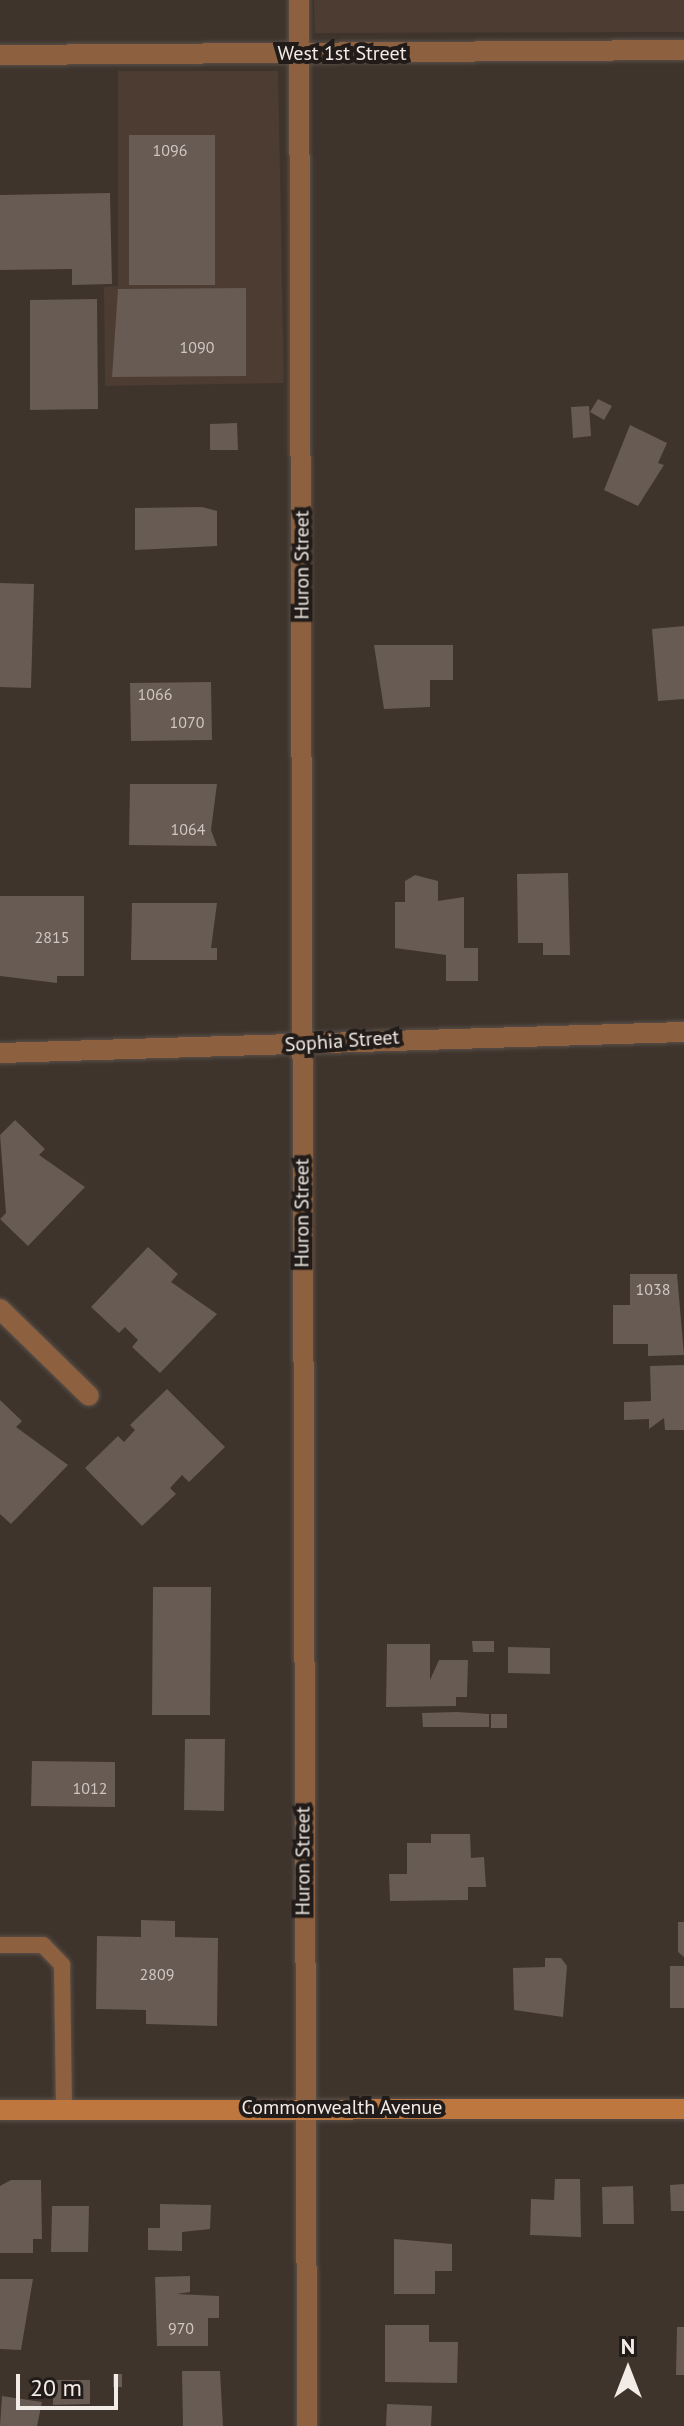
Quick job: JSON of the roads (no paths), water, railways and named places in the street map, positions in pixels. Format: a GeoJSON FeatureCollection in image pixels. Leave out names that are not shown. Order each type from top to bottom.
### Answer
{"type":"FeatureCollection","features":[{"type":"Feature","properties":{"kind":"main road","name":"Commonwealth Avenue"},"geometry":{"type":"LineString","coordinates":[[0,2110],[302,2106],[684,2109]]}},
{"type":"Feature","properties":{"kind":"street","name":"Huron Street"},"geometry":{"type":"LineString","coordinates":[[299,0],[302,2106],[307,2426]]}},
{"type":"Feature","properties":{"kind":"street","name":"West 1st Street"},"geometry":{"type":"LineString","coordinates":[[0,55],[684,50]]}},
{"type":"Feature","properties":{"kind":"street","name":"Sophia Street"},"geometry":{"type":"LineString","coordinates":[[0,1053],[684,1032]]}},
{"type":"Feature","properties":{"kind":"street"},"geometry":{"type":"LineString","coordinates":[[0,1309],[89,1396]]}},
{"type":"Feature","properties":{"kind":"lane"},"geometry":{"type":"LineString","coordinates":[[0,1945],[43,1945],[62,1965],[64,2109]]}}]}
